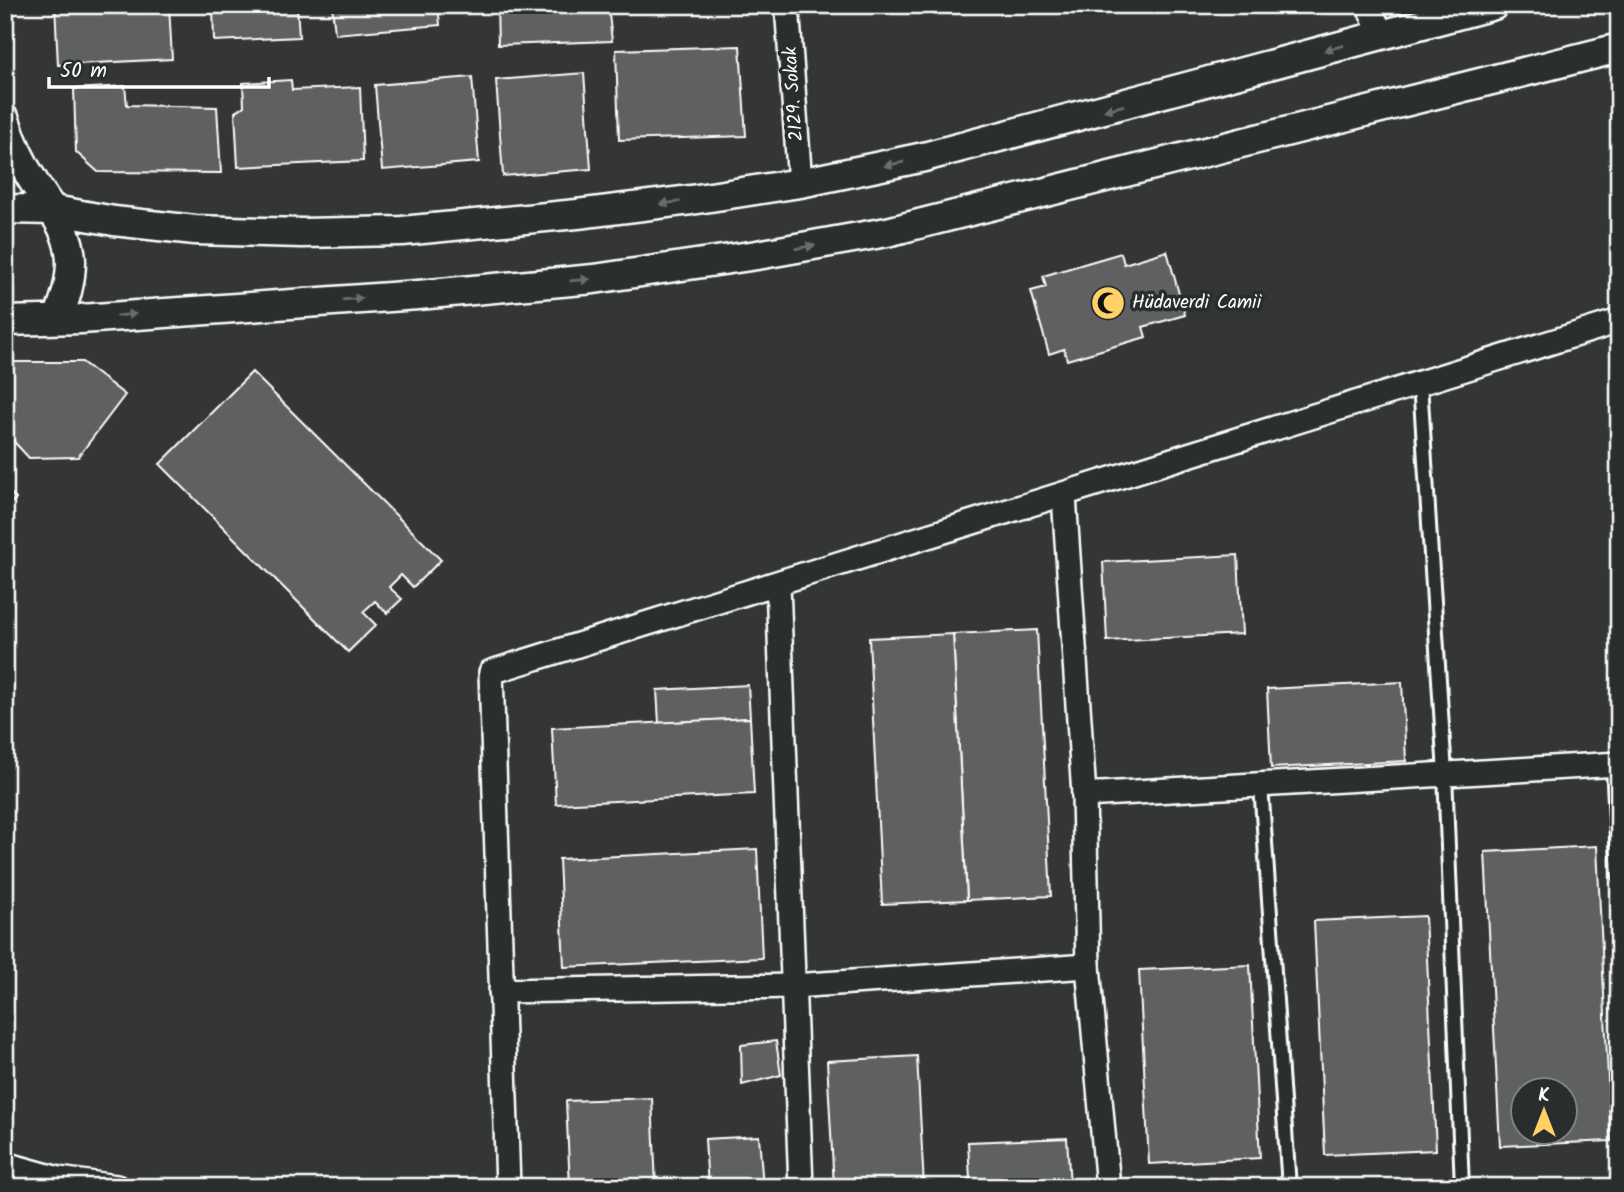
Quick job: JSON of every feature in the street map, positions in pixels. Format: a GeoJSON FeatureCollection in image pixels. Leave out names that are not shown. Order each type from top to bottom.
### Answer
{"type":"FeatureCollection","features":[{"type":"Feature","properties":{"kind":"street","name":"2129. Sokak"},"geometry":{"type":"LineString","coordinates":[[787,5],[800,183]]}},
{"type":"Feature","properties":{"kind":"street"},"geometry":{"type":"LineString","coordinates":[[1368,5],[1382,35]]}},
{"type":"Feature","properties":{"kind":"street"},"geometry":{"type":"LineString","coordinates":[[5,209],[54,210],[114,221],[195,230],[302,233],[402,230],[691,200],[800,183],[924,157],[1494,5]]}},
{"type":"Feature","properties":{"kind":"street"},"geometry":{"type":"LineString","coordinates":[[11,326],[58,319],[418,295],[594,279],[757,256],[887,232],[1619,48]]}},
{"type":"Feature","properties":{"kind":"street"},"geometry":{"type":"LineString","coordinates":[[5,120],[19,157],[64,228],[71,260],[67,294],[58,319]]}},
{"type":"Feature","properties":{"kind":"street"},"geometry":{"type":"LineString","coordinates":[[508,1187],[491,673],[1619,321]]}},
{"type":"Feature","properties":{"kind":"street"},"geometry":{"type":"LineString","coordinates":[[1063,496],[1084,795],[1088,966],[1108,1187]]}},
{"type":"Feature","properties":{"kind":"street"},"geometry":{"type":"LineString","coordinates":[[778,584],[801,1187]]}},
{"type":"Feature","properties":{"kind":"street"},"geometry":{"type":"LineString","coordinates":[[1084,795],[1616,765]]}},
{"type":"Feature","properties":{"kind":"street"},"geometry":{"type":"LineString","coordinates":[[501,991],[793,986],[1088,966]]}},
{"type":"Feature","properties":{"kind":"street"},"geometry":{"type":"LineString","coordinates":[[5,1164],[59,1179],[117,1187]]}},
{"type":"Feature","properties":{"kind":"lane"},"geometry":{"type":"LineString","coordinates":[[1420,383],[1445,774],[1462,1187]]}},
{"type":"Feature","properties":{"kind":"lane"},"geometry":{"type":"LineString","coordinates":[[1616,765],[1619,876]]}},
{"type":"Feature","properties":{"kind":"lane"},"geometry":{"type":"LineString","coordinates":[[1261,785],[1289,1187]]}},
{"type":"Feature","properties":{"kind":"building"},"geometry":{"type":"Polygon","coordinates":[[[55,5],[169,5],[172,59],[58,65],[55,5]]]}},
{"type":"Feature","properties":{"kind":"building"},"geometry":{"type":"Polygon","coordinates":[[[189,5],[297,5],[299,37],[214,41],[213,8],[190,9],[189,5]]]}},
{"type":"Feature","properties":{"kind":"building"},"geometry":{"type":"Polygon","coordinates":[[[332,5],[438,5],[440,25],[335,34],[332,5]]]}},
{"type":"Feature","properties":{"kind":"building"},"geometry":{"type":"Polygon","coordinates":[[[497,5],[608,5],[612,41],[498,45],[497,5]]]}},
{"type":"Feature","properties":{"kind":"building"},"geometry":{"type":"Polygon","coordinates":[[[740,46],[746,136],[619,140],[616,50],[740,46]]]}},
{"type":"Feature","properties":{"kind":"building"},"geometry":{"type":"Polygon","coordinates":[[[584,73],[591,169],[503,176],[496,80],[584,73]]]}},
{"type":"Feature","properties":{"kind":"building"},"geometry":{"type":"Polygon","coordinates":[[[472,77],[479,162],[382,170],[375,85],[472,77]]]}},
{"type":"Feature","properties":{"kind":"building"},"geometry":{"type":"Polygon","coordinates":[[[291,80],[292,90],[360,87],[363,161],[238,167],[235,112],[244,106],[243,83],[291,80]]]}},
{"type":"Feature","properties":{"kind":"building"},"geometry":{"type":"Polygon","coordinates":[[[125,86],[127,105],[217,107],[221,173],[98,172],[76,152],[74,89],[125,86]]]}},
{"type":"Feature","properties":{"kind":"building","name":"Hüdaverdi Camii"},"geometry":{"type":"Polygon","coordinates":[[[1167,251],[1185,315],[1143,327],[1146,337],[1067,360],[1064,349],[1049,354],[1031,291],[1046,287],[1043,276],[1121,253],[1124,264],[1167,251]]]}},
{"type":"Feature","properties":{"kind":"building"},"geometry":{"type":"Polygon","coordinates":[[[13,362],[82,362],[125,395],[78,457],[29,458],[5,432],[5,369],[13,362]]]}},
{"type":"Feature","properties":{"kind":"building"},"geometry":{"type":"Polygon","coordinates":[[[252,372],[441,560],[413,587],[401,575],[389,587],[402,599],[387,613],[375,601],[363,612],[376,625],[348,652],[160,464],[252,372]]]}},
{"type":"Feature","properties":{"kind":"building"},"geometry":{"type":"Polygon","coordinates":[[[5,486],[16,499],[5,508],[5,486]]]}},
{"type":"Feature","properties":{"kind":"building"},"geometry":{"type":"Polygon","coordinates":[[[1238,555],[1242,634],[1107,641],[1103,562],[1238,555]]]}},
{"type":"Feature","properties":{"kind":"building"},"geometry":{"type":"Polygon","coordinates":[[[1037,630],[1051,896],[967,900],[953,634],[1037,630]]]}},
{"type":"Feature","properties":{"kind":"building"},"geometry":{"type":"Polygon","coordinates":[[[953,634],[967,900],[882,904],[869,638],[953,634]]]}},
{"type":"Feature","properties":{"kind":"building"},"geometry":{"type":"Polygon","coordinates":[[[1402,682],[1406,761],[1271,768],[1267,689],[1402,682]]]}},
{"type":"Feature","properties":{"kind":"building"},"geometry":{"type":"Polygon","coordinates":[[[748,685],[750,718],[659,723],[657,690],[748,685]]]}},
{"type":"Feature","properties":{"kind":"building"},"geometry":{"type":"Polygon","coordinates":[[[750,718],[754,794],[556,804],[552,728],[750,718]]]}},
{"type":"Feature","properties":{"kind":"building"},"geometry":{"type":"Polygon","coordinates":[[[1597,846],[1611,1141],[1578,1142],[1578,1076],[1508,1076],[1508,1146],[1500,1146],[1485,852],[1597,846]]]}},
{"type":"Feature","properties":{"kind":"building"},"geometry":{"type":"Polygon","coordinates":[[[757,849],[762,958],[564,967],[559,859],[757,849]]]}},
{"type":"Feature","properties":{"kind":"building"},"geometry":{"type":"Polygon","coordinates":[[[1425,916],[1436,1150],[1325,1155],[1314,921],[1425,916]]]}},
{"type":"Feature","properties":{"kind":"building"},"geometry":{"type":"Polygon","coordinates":[[[1250,965],[1260,1158],[1149,1164],[1139,970],[1250,965]]]}},
{"type":"Feature","properties":{"kind":"building"},"geometry":{"type":"Polygon","coordinates":[[[776,1041],[781,1075],[742,1085],[741,1045],[776,1041]]]}},
{"type":"Feature","properties":{"kind":"building"},"geometry":{"type":"Polygon","coordinates":[[[917,1056],[924,1187],[834,1187],[827,1061],[917,1056]]]}},
{"type":"Feature","properties":{"kind":"building"},"geometry":{"type":"Polygon","coordinates":[[[652,1098],[656,1187],[570,1187],[566,1101],[652,1098]]]}},
{"type":"Feature","properties":{"kind":"building"},"geometry":{"type":"Polygon","coordinates":[[[759,1136],[763,1187],[708,1187],[705,1139],[759,1136]]]}},
{"type":"Feature","properties":{"kind":"building"},"geometry":{"type":"Polygon","coordinates":[[[1067,1138],[1070,1186],[963,1187],[963,1180],[970,1180],[968,1142],[1067,1138]]]}},
{"type":"Feature","properties":{"kind":"place","name":"Hüdaverdi Camii"},"geometry":{"type":"Point","coordinates":[1108,303]}}]}
